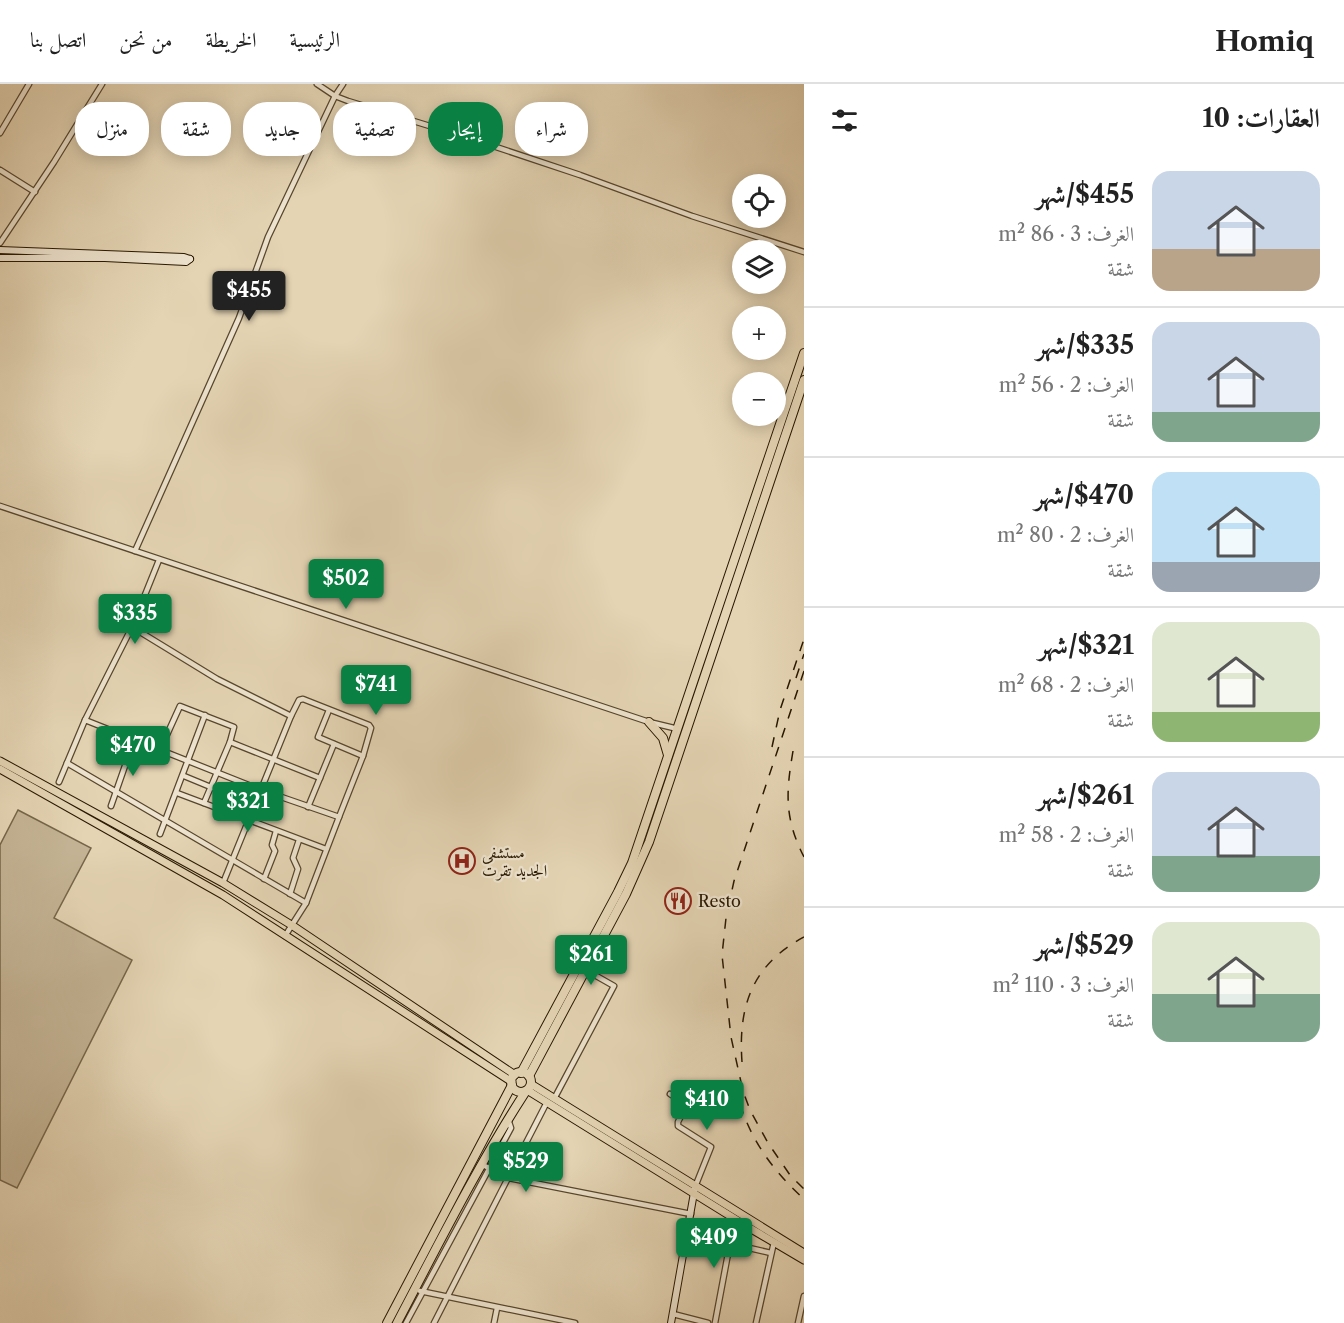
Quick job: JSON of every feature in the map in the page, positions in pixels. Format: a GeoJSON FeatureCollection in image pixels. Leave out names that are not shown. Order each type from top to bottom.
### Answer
{"type":"FeatureCollection","features":[{"type":"Feature","properties":{"kind":"highway"},"geometry":{"type":"LineString","coordinates":[[387,1323],[641,864],[687,732],[727,595],[804,353]]}},
{"type":"Feature","properties":{"kind":"highway"},"geometry":{"type":"LineString","coordinates":[[582,967],[632,862],[676,729],[804,380]]}},
{"type":"Feature","properties":{"kind":"highway"},"geometry":{"type":"LineString","coordinates":[[649,722],[663,738],[668,756]]}},
{"type":"Feature","properties":{"kind":"highway"},"geometry":{"type":"LineString","coordinates":[[397,1323],[419,1291],[486,1167],[508,1119],[521,1082]]}},
{"type":"Feature","properties":{"kind":"main road"},"geometry":{"type":"LineString","coordinates":[[0,761],[223,895],[285,936],[695,1190],[804,1253]]}},
{"type":"Feature","properties":{"kind":"main road"},"geometry":{"type":"LineString","coordinates":[[0,769],[31,781],[223,883],[293,926],[521,1082]]}},
{"type":"Feature","properties":{"kind":"main road"},"geometry":{"type":"LineString","coordinates":[[695,1190],[737,1221],[804,1260]]}},
{"type":"Feature","properties":{"kind":"street"},"geometry":{"type":"LineString","coordinates":[[0,133],[28,84]]}},
{"type":"Feature","properties":{"kind":"street"},"geometry":{"type":"LineString","coordinates":[[0,243],[35,192],[102,84]]}},
{"type":"Feature","properties":{"kind":"street"},"geometry":{"type":"LineString","coordinates":[[317,84],[335,96],[469,138],[692,216],[804,252]]}},
{"type":"Feature","properties":{"kind":"street"},"geometry":{"type":"LineString","coordinates":[[135,551],[239,318],[268,237],[335,96],[343,84]]}},
{"type":"Feature","properties":{"kind":"street"},"geometry":{"type":"LineString","coordinates":[[0,170],[35,192]]}},
{"type":"Feature","properties":{"kind":"street"},"geometry":{"type":"LineString","coordinates":[[0,250],[184,256],[190,260],[186,262],[105,258],[0,258]]}},
{"type":"Feature","properties":{"kind":"street"},"geometry":{"type":"LineString","coordinates":[[0,506],[649,722],[687,732]]}},
{"type":"Feature","properties":{"kind":"street"},"geometry":{"type":"LineString","coordinates":[[59,783],[85,720],[132,627],[159,560]]}},
{"type":"Feature","properties":{"kind":"street"},"geometry":{"type":"LineString","coordinates":[[132,627],[218,679],[291,717]]}},
{"type":"Feature","properties":{"kind":"street"},"geometry":{"type":"LineString","coordinates":[[223,883],[291,717],[301,699],[369,725],[371,732],[363,756],[306,903],[285,936]]}},
{"type":"Feature","properties":{"kind":"street"},"geometry":{"type":"LineString","coordinates":[[159,750],[179,707],[234,727],[204,803]]}},
{"type":"Feature","properties":{"kind":"street"},"geometry":{"type":"LineString","coordinates":[[329,710],[318,737],[363,756]]}},
{"type":"Feature","properties":{"kind":"street"},"geometry":{"type":"LineString","coordinates":[[160,834],[206,715]]}},
{"type":"Feature","properties":{"kind":"street"},"geometry":{"type":"LineString","coordinates":[[85,720],[261,790],[339,818]]}},
{"type":"Feature","properties":{"kind":"street"},"geometry":{"type":"LineString","coordinates":[[111,806],[134,740]]}},
{"type":"Feature","properties":{"kind":"street"},"geometry":{"type":"LineString","coordinates":[[230,742],[320,778]]}},
{"type":"Feature","properties":{"kind":"street"},"geometry":{"type":"LineString","coordinates":[[308,807],[334,744]]}},
{"type":"Feature","properties":{"kind":"street"},"geometry":{"type":"LineString","coordinates":[[67,763],[306,903]]}},
{"type":"Feature","properties":{"kind":"street"},"geometry":{"type":"LineString","coordinates":[[184,776],[230,795]]}},
{"type":"Feature","properties":{"kind":"street"},"geometry":{"type":"LineString","coordinates":[[177,793],[326,849]]}},
{"type":"Feature","properties":{"kind":"street"},"geometry":{"type":"LineString","coordinates":[[264,879],[275,851],[272,845],[276,831]]}},
{"type":"Feature","properties":{"kind":"street"},"geometry":{"type":"LineString","coordinates":[[290,894],[298,868],[293,858],[299,840]]}},
{"type":"Feature","properties":{"kind":"street"},"geometry":{"type":"LineString","coordinates":[[434,1323],[508,1178],[614,986],[582,967]]}},
{"type":"Feature","properties":{"kind":"street"},"geometry":{"type":"LineString","coordinates":[[670,1094],[687,1104],[678,1126],[711,1147],[695,1190],[671,1323]]}},
{"type":"Feature","properties":{"kind":"street"},"geometry":{"type":"LineString","coordinates":[[486,1167],[508,1178],[691,1214]]}},
{"type":"Feature","properties":{"kind":"street"},"geometry":{"type":"LineString","coordinates":[[716,1323],[730,1243],[737,1221]]}},
{"type":"Feature","properties":{"kind":"street"},"geometry":{"type":"LineString","coordinates":[[688,1234],[771,1253]]}},
{"type":"Feature","properties":{"kind":"street"},"geometry":{"type":"LineString","coordinates":[[756,1323],[774,1242]]}},
{"type":"Feature","properties":{"kind":"street"},"geometry":{"type":"LineString","coordinates":[[406,1323],[419,1291],[575,1323]]}},
{"type":"Feature","properties":{"kind":"street"},"geometry":{"type":"LineString","coordinates":[[798,1323],[804,1296]]}},
{"type":"Feature","properties":{"kind":"street"},"geometry":{"type":"LineString","coordinates":[[494,1323],[497,1308]]}},
{"type":"Feature","properties":{"kind":"street"},"geometry":{"type":"LineString","coordinates":[[673,1314],[708,1323]]}},
{"type":"Feature","properties":{"kind":"shaded area"},"geometry":{"type":"Polygon","coordinates":[[[18,810],[91,848],[54,918],[132,960],[17,1188],[0,1180],[0,845],[18,810]]]}},
{"type":"Feature","properties":{"kind":"railway"},"geometry":{"type":"LineString","coordinates":[[772,747],[780,710],[804,639]]}},
{"type":"Feature","properties":{"kind":"railway"},"geometry":{"type":"LineString","coordinates":[[796,678],[804,654]]}},
{"type":"Feature","properties":{"kind":"railway"},"geometry":{"type":"LineString","coordinates":[[804,671],[734,881],[726,918],[722,955],[731,1037],[743,1091],[750,1110],[768,1143],[790,1175],[804,1189]]}},
{"type":"Feature","properties":{"kind":"railway"},"geometry":{"type":"LineString","coordinates":[[793,751],[788,805],[793,830],[804,857]]}},
{"type":"Feature","properties":{"kind":"railway"},"geometry":{"type":"LineString","coordinates":[[742,1062],[743,1023],[752,989],[760,974],[772,960],[804,937]]}},
{"type":"Feature","properties":{"kind":"railway"},"geometry":{"type":"LineString","coordinates":[[740,1104],[765,1156],[804,1199]]}},
{"type":"Feature","properties":{"kind":"place","name":"مستشفى الجديد تقرت"},"geometry":{"type":"Point","coordinates":[462,861]}},
{"type":"Feature","properties":{"kind":"place","name":"Resto"},"geometry":{"type":"Point","coordinates":[678,901]}}]}
